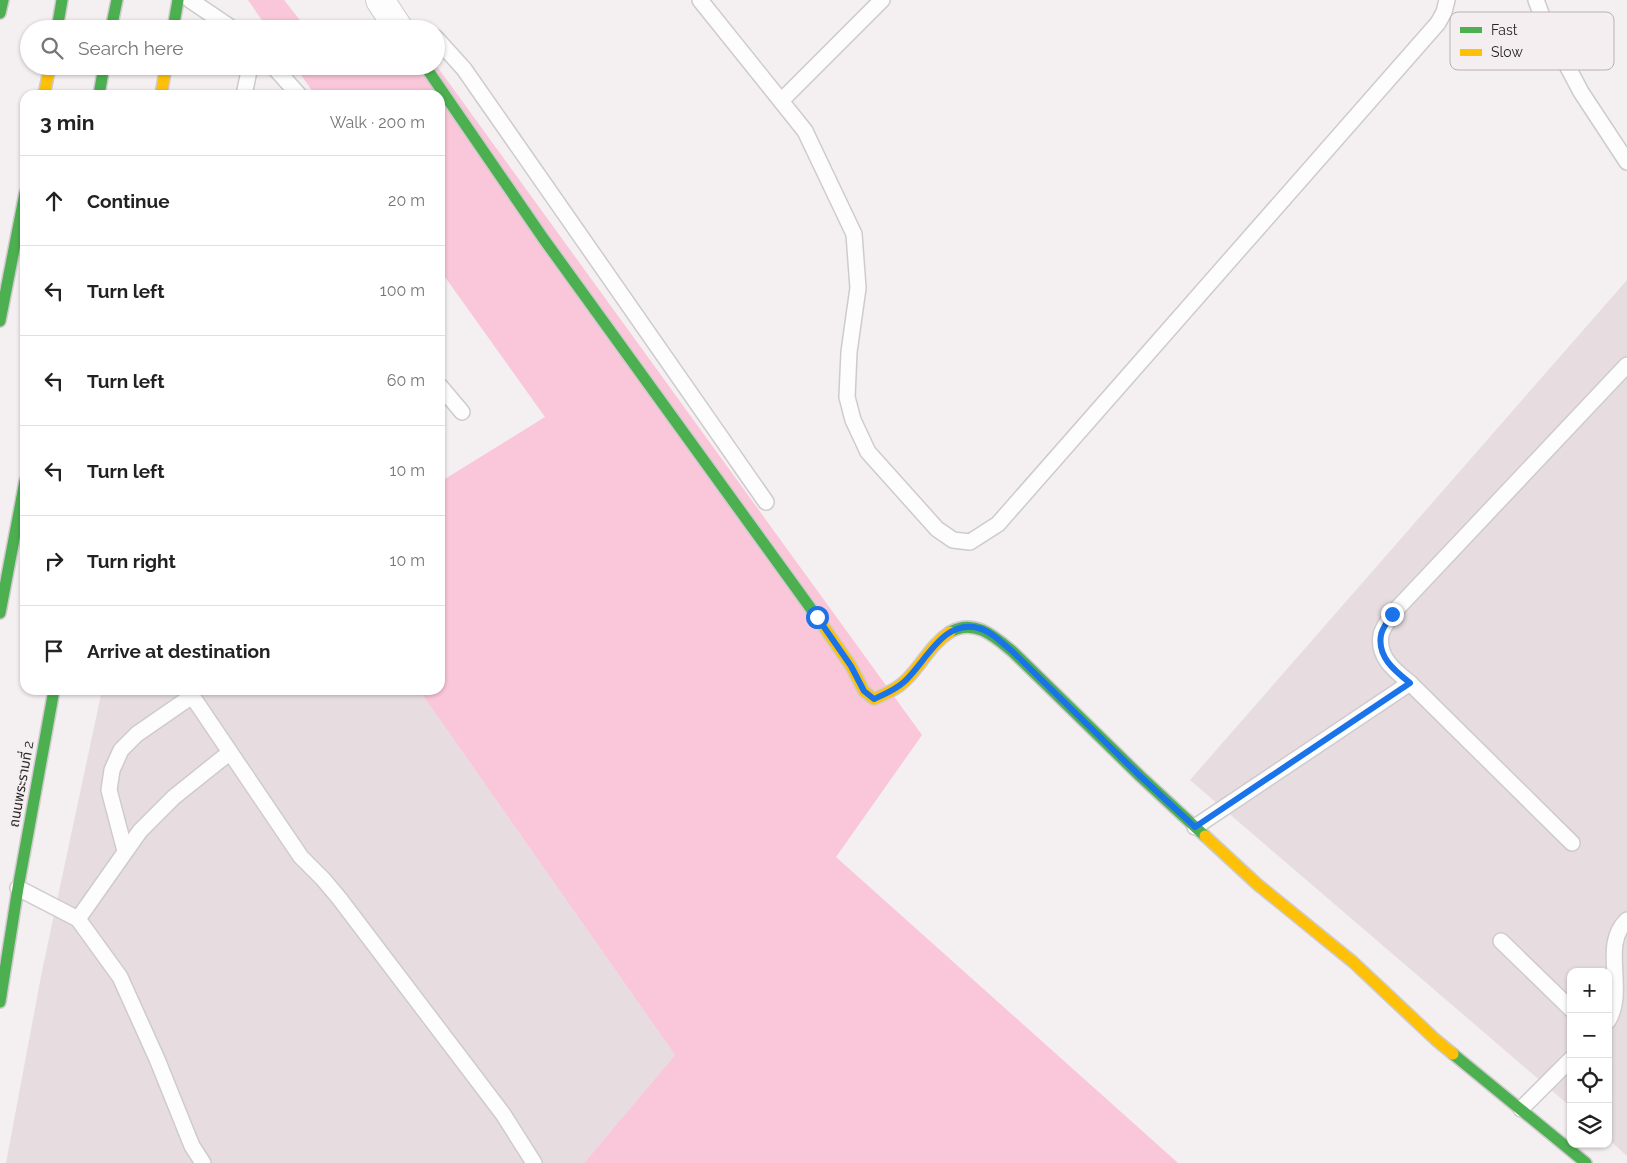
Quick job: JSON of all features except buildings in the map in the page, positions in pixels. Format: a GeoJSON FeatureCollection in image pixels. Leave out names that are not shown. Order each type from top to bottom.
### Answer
{"type":"FeatureCollection","features":[{"type":"Feature","properties":{"kind":"main road"},"geometry":{"type":"LineString","coordinates":[[0,14],[3,0]]}},
{"type":"Feature","properties":{"kind":"main road"},"geometry":{"type":"LineString","coordinates":[[59,20],[62,0]]}},
{"type":"Feature","properties":{"kind":"main road"},"geometry":{"type":"LineString","coordinates":[[113,20],[117,0]]}},
{"type":"Feature","properties":{"kind":"main road"},"geometry":{"type":"LineString","coordinates":[[175,20],[178,0]]}},
{"type":"Feature","properties":{"kind":"main road"},"geometry":{"type":"LineString","coordinates":[[45,90],[48,75]]}},
{"type":"Feature","properties":{"kind":"main road"},"geometry":{"type":"LineString","coordinates":[[100,90],[102,75]]}},
{"type":"Feature","properties":{"kind":"main road"},"geometry":{"type":"LineString","coordinates":[[162,90],[164,75]]}},
{"type":"Feature","properties":{"kind":"main road"},"geometry":{"type":"LineString","coordinates":[[431,75],[442,90]]}},
{"type":"Feature","properties":{"kind":"main road"},"geometry":{"type":"LineString","coordinates":[[445,95],[544,238],[817,617],[851,666],[864,691],[874,699],[890,692],[905,680],[947,633],[962,626],[978,628],[992,635],[1013,652],[1140,776],[1257,884],[1353,962],[1436,1040],[1586,1163]]}},
{"type":"Feature","properties":{"kind":"main road"},"geometry":{"type":"LineString","coordinates":[[0,321],[20,219]]}},
{"type":"Feature","properties":{"kind":"main road"},"geometry":{"type":"LineString","coordinates":[[0,612],[20,508]]}},
{"type":"Feature","properties":{"kind":"main road","name":"ถนนพระรามที่ 2"},"geometry":{"type":"LineString","coordinates":[[0,1002],[18,888],[53,695]]}},
{"type":"Feature","properties":{"kind":"street"},"geometry":{"type":"LineString","coordinates":[[380,0],[395,20]]}},
{"type":"Feature","properties":{"kind":"lane"},"geometry":{"type":"LineString","coordinates":[[190,0],[220,20]]}},
{"type":"Feature","properties":{"kind":"lane"},"geometry":{"type":"LineString","coordinates":[[700,0],[805,131],[854,234],[858,288],[849,352],[847,397],[853,420],[868,452],[937,528],[953,540],[970,542],[998,524],[1018,502],[1438,23],[1444,12],[1447,0]]}},
{"type":"Feature","properties":{"kind":"lane"},"geometry":{"type":"LineString","coordinates":[[781,101],[882,0]]}},
{"type":"Feature","properties":{"kind":"lane"},"geometry":{"type":"LineString","coordinates":[[1536,0],[1540,12]]}},
{"type":"Feature","properties":{"kind":"lane"},"geometry":{"type":"LineString","coordinates":[[445,48],[464,69],[766,502]]}},
{"type":"Feature","properties":{"kind":"lane"},"geometry":{"type":"LineString","coordinates":[[1569,70],[1581,92],[1627,162]]}},
{"type":"Feature","properties":{"kind":"lane"},"geometry":{"type":"LineString","coordinates":[[245,90],[248,75]]}},
{"type":"Feature","properties":{"kind":"lane"},"geometry":{"type":"LineString","coordinates":[[281,75],[295,90]]}},
{"type":"Feature","properties":{"kind":"lane"},"geometry":{"type":"LineString","coordinates":[[1572,843],[1392,667],[1381,652],[1381,635],[1392,614],[1627,365]]}},
{"type":"Feature","properties":{"kind":"lane"},"geometry":{"type":"LineString","coordinates":[[445,392],[462,412]]}},
{"type":"Feature","properties":{"kind":"lane"},"geometry":{"type":"LineString","coordinates":[[1195,827],[1410,683]]}},
{"type":"Feature","properties":{"kind":"lane"},"geometry":{"type":"LineString","coordinates":[[125,851],[109,790],[112,770],[121,750],[137,734],[187,695]]}},
{"type":"Feature","properties":{"kind":"lane"},"geometry":{"type":"LineString","coordinates":[[191,695],[301,858],[323,878],[368,936],[503,1114],[534,1163]]}},
{"type":"Feature","properties":{"kind":"lane"},"geometry":{"type":"LineString","coordinates":[[78,919],[140,831],[174,797],[229,753]]}},
{"type":"Feature","properties":{"kind":"lane"},"geometry":{"type":"LineString","coordinates":[[18,888],[78,919],[120,977],[157,1059],[192,1146],[203,1163]]}},
{"type":"Feature","properties":{"kind":"lane"},"geometry":{"type":"LineString","coordinates":[[1612,1013],[1618,996],[1615,941],[1627,920]]}},
{"type":"Feature","properties":{"kind":"lane"},"geometry":{"type":"LineString","coordinates":[[1501,941],[1567,1005]]}},
{"type":"Feature","properties":{"kind":"lane"},"geometry":{"type":"LineString","coordinates":[[1521,1110],[1567,1063]]}},
{"type":"Feature","properties":{"kind":"shaded area"},"geometry":{"type":"Polygon","coordinates":[[[248,0],[284,0],[300,20],[262,20],[248,0]]]}},
{"type":"Feature","properties":{"kind":"shaded area"},"geometry":{"type":"Polygon","coordinates":[[[301,75],[443,75],[922,735],[836,857],[1178,1163],[584,1163],[675,1055],[423,695],[445,695],[445,479],[545,417],[445,277],[445,90],[312,90],[301,75]]]}},
{"type":"Feature","properties":{"kind":"shaded area"},"geometry":{"type":"Polygon","coordinates":[[[1627,280],[1627,1156],[1612,1143],[1612,968],[1567,968],[1567,1104],[1190,780],[1627,280]]]}},
{"type":"Feature","properties":{"kind":"shaded area"},"geometry":{"type":"Polygon","coordinates":[[[101,695],[423,695],[675,1055],[584,1163],[6,1163],[42,971],[101,695]]]}},
{"type":"Feature","properties":{"kind":"traffic: fast"},"geometry":{"type":"LineString","coordinates":[[0,13],[3,0]]}},
{"type":"Feature","properties":{"kind":"traffic: fast"},"geometry":{"type":"LineString","coordinates":[[59,20],[62,0]]}},
{"type":"Feature","properties":{"kind":"traffic: fast"},"geometry":{"type":"LineString","coordinates":[[113,20],[117,0]]}},
{"type":"Feature","properties":{"kind":"traffic: fast"},"geometry":{"type":"LineString","coordinates":[[175,20],[178,0]]}},
{"type":"Feature","properties":{"kind":"traffic: fast"},"geometry":{"type":"LineString","coordinates":[[100,90],[102,75]]}},
{"type":"Feature","properties":{"kind":"traffic: fast"},"geometry":{"type":"LineString","coordinates":[[431,75],[441,90]]}},
{"type":"Feature","properties":{"kind":"traffic: fast"},"geometry":{"type":"LineString","coordinates":[[445,95],[543,238],[817,617]]}},
{"type":"Feature","properties":{"kind":"traffic: fast"},"geometry":{"type":"LineString","coordinates":[[0,321],[20,219]]}},
{"type":"Feature","properties":{"kind":"traffic: fast"},"geometry":{"type":"LineString","coordinates":[[0,613],[20,507]]}},
{"type":"Feature","properties":{"kind":"traffic: fast"},"geometry":{"type":"LineString","coordinates":[[950,632],[968,627],[976,628],[992,635],[1013,652],[1140,776],[1205,836]]}},
{"type":"Feature","properties":{"kind":"traffic: fast"},"geometry":{"type":"LineString","coordinates":[[0,1002],[18,888],[53,695]]}},
{"type":"Feature","properties":{"kind":"traffic: fast"},"geometry":{"type":"LineString","coordinates":[[1453,1054],[1586,1163]]}},
{"type":"Feature","properties":{"kind":"traffic: slow"},"geometry":{"type":"LineString","coordinates":[[45,90],[48,75]]}},
{"type":"Feature","properties":{"kind":"traffic: slow"},"geometry":{"type":"LineString","coordinates":[[162,90],[164,75]]}},
{"type":"Feature","properties":{"kind":"traffic: slow"},"geometry":{"type":"LineString","coordinates":[[817,617],[851,666],[864,691],[874,699],[902,684],[937,643],[950,632]]}},
{"type":"Feature","properties":{"kind":"traffic: slow"},"geometry":{"type":"LineString","coordinates":[[1205,836],[1257,884],[1353,962],[1453,1054]]}},
{"type":"Feature","properties":{"kind":"route"},"geometry":{"type":"LineString","coordinates":[[817,617],[851,666],[864,691],[874,699],[890,692],[905,680],[947,633],[962,626],[978,628],[992,635],[1013,652],[1195,827],[1410,683],[1392,667],[1381,652],[1381,635],[1392,614]]}}]}
